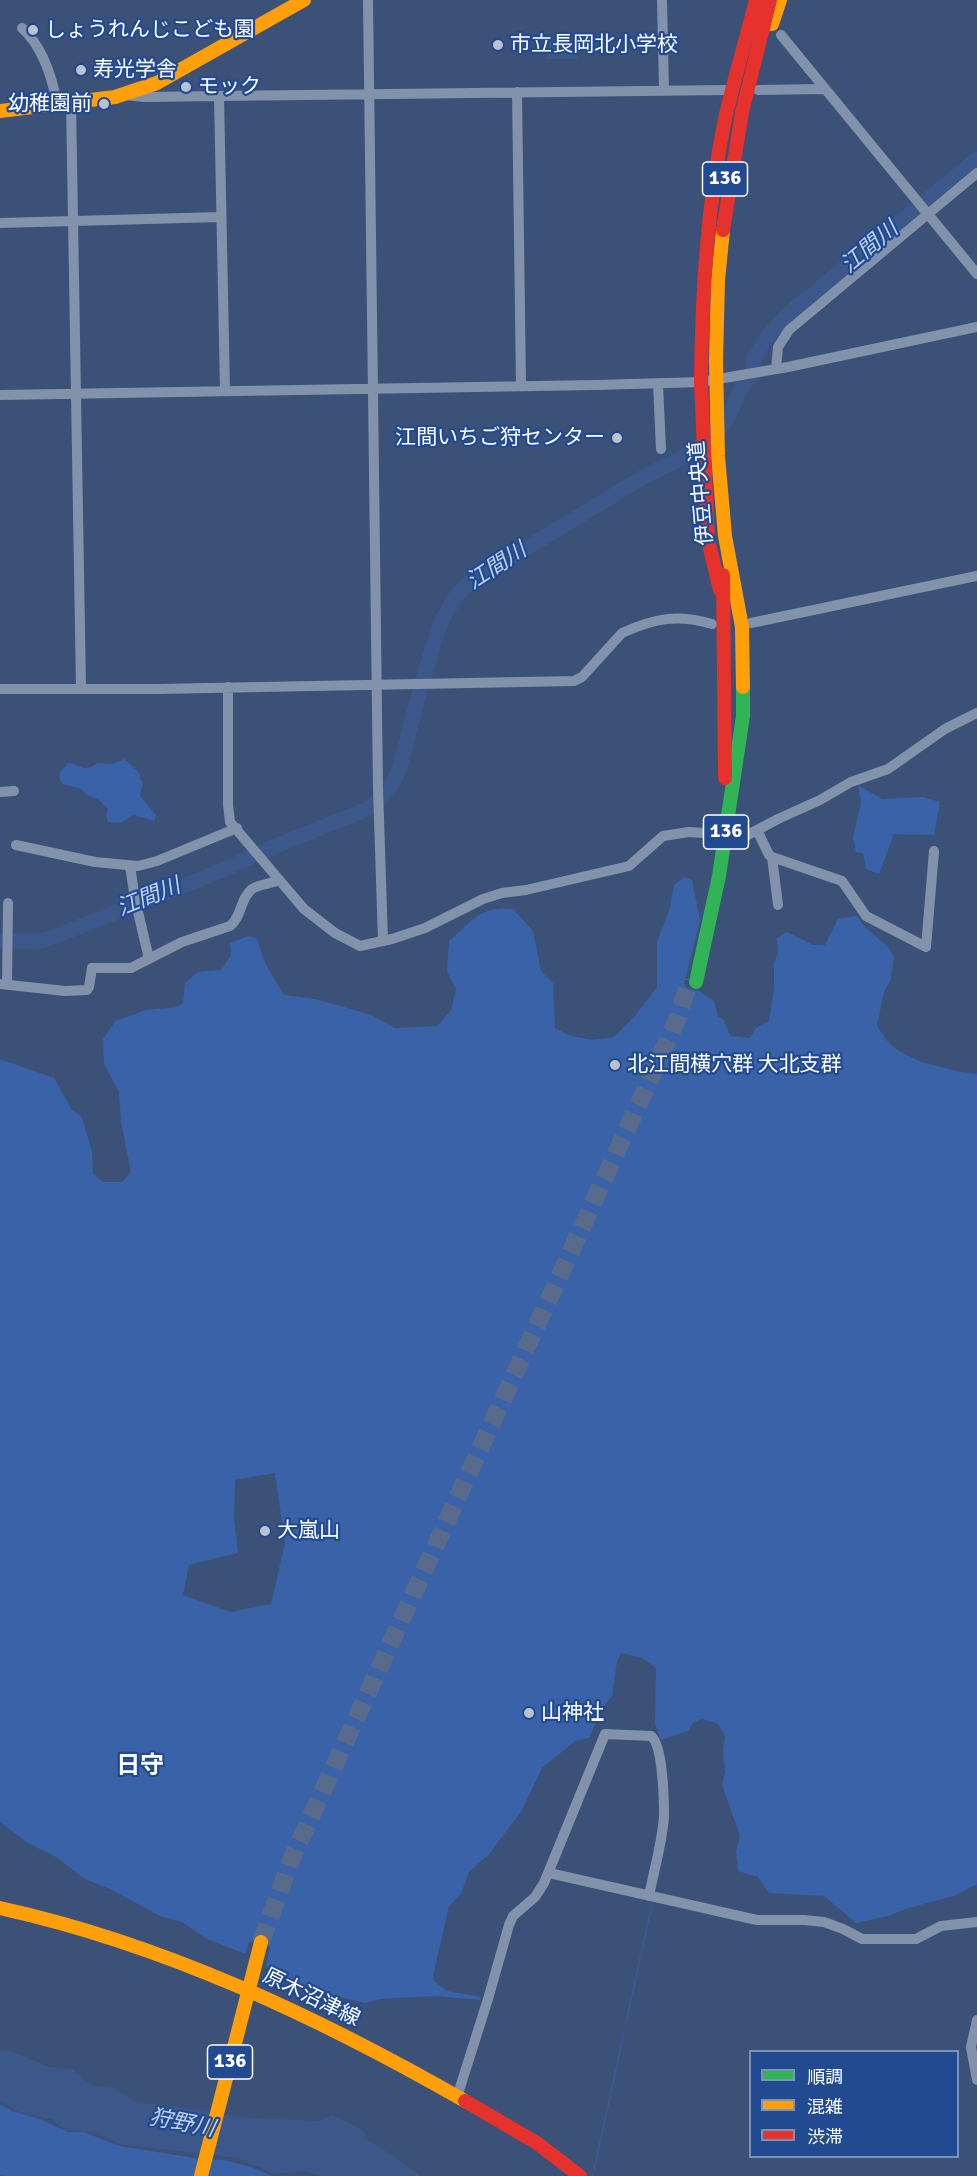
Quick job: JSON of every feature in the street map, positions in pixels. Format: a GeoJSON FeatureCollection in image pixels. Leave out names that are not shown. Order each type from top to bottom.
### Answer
{"type":"FeatureCollection","features":[{"type":"Feature","properties":{"kind":"main road"},"geometry":{"type":"LineString","coordinates":[[0,111],[124,94],[168,79],[304,0]]}},
{"type":"Feature","properties":{"kind":"main road"},"geometry":{"type":"LineString","coordinates":[[716,453],[702,412],[701,329],[705,259],[712,197],[733,84],[756,0]]}},
{"type":"Feature","properties":{"kind":"main road","name":"伊豆中央道"},"geometry":{"type":"LineString","coordinates":[[716,453],[711,309],[716,241],[724,181],[756,0]]}},
{"type":"Feature","properties":{"kind":"main road","name":"伊豆中央道"},"geometry":{"type":"LineString","coordinates":[[713,362],[718,280],[729,191],[742,112],[770,0]]}},
{"type":"Feature","properties":{"kind":"main road"},"geometry":{"type":"LineString","coordinates":[[722,379],[724,293],[740,156],[758,72],[780,0]]}},
{"type":"Feature","properties":{"kind":"main road","name":"136"},"geometry":{"type":"LineString","coordinates":[[716,453],[743,637],[743,716],[719,876],[693,981],[706,923],[723,825],[724,609],[708,540],[716,453],[723,397],[722,379]]}},
{"type":"Feature","properties":{"kind":"main road","name":"原木沼津線"},"geometry":{"type":"LineString","coordinates":[[0,1908],[65,1923],[190,1967],[268,2000],[348,2039],[457,2097],[530,2139],[580,2176]]}},
{"type":"Feature","properties":{"kind":"main road","name":"136"},"geometry":{"type":"LineString","coordinates":[[203,2176],[262,1946]]}},
{"type":"Feature","properties":{"kind":"street"},"geometry":{"type":"LineString","coordinates":[[368,0],[378,789],[383,941]]}},
{"type":"Feature","properties":{"kind":"street"},"geometry":{"type":"LineString","coordinates":[[662,0],[664,90]]}},
{"type":"Feature","properties":{"kind":"street"},"geometry":{"type":"LineString","coordinates":[[22,28],[30,36],[47,65],[64,103],[72,220],[81,688]]}},
{"type":"Feature","properties":{"kind":"street"},"geometry":{"type":"LineString","coordinates":[[781,35],[977,274]]}},
{"type":"Feature","properties":{"kind":"street"},"geometry":{"type":"LineString","coordinates":[[758,90],[824,89]]}},
{"type":"Feature","properties":{"kind":"street"},"geometry":{"type":"LineString","coordinates":[[124,94],[145,97],[728,90]]}},
{"type":"Feature","properties":{"kind":"street"},"geometry":{"type":"LineString","coordinates":[[517,92],[521,386]]}},
{"type":"Feature","properties":{"kind":"street"},"geometry":{"type":"LineString","coordinates":[[219,96],[225,391]]}},
{"type":"Feature","properties":{"kind":"street"},"geometry":{"type":"LineString","coordinates":[[771,370],[778,348],[789,330],[926,213],[977,173]]}},
{"type":"Feature","properties":{"kind":"street"},"geometry":{"type":"LineString","coordinates":[[0,223],[221,217]]}},
{"type":"Feature","properties":{"kind":"street"},"geometry":{"type":"LineString","coordinates":[[0,395],[701,382],[771,370],[977,327]]}},
{"type":"Feature","properties":{"kind":"street"},"geometry":{"type":"LineString","coordinates":[[658,384],[661,450]]}},
{"type":"Feature","properties":{"kind":"street"},"geometry":{"type":"LineString","coordinates":[[751,623],[977,576]]}},
{"type":"Feature","properties":{"kind":"street"},"geometry":{"type":"LineString","coordinates":[[0,689],[574,681],[582,677],[622,633],[631,629],[656,621],[681,617],[712,624]]}},
{"type":"Feature","properties":{"kind":"street"},"geometry":{"type":"LineString","coordinates":[[228,687],[230,822],[304,909],[354,945],[366,946],[425,928],[492,896],[629,866],[663,836],[689,832],[717,837]]}},
{"type":"Feature","properties":{"kind":"street"},"geometry":{"type":"LineString","coordinates":[[731,839],[740,839],[820,800],[850,782],[888,770],[945,729],[977,713]]}},
{"type":"Feature","properties":{"kind":"street"},"geometry":{"type":"LineString","coordinates":[[0,792],[14,791]]}},
{"type":"Feature","properties":{"kind":"street"},"geometry":{"type":"LineString","coordinates":[[16,845],[95,862],[130,866],[156,861],[237,828]]}},
{"type":"Feature","properties":{"kind":"street"},"geometry":{"type":"LineString","coordinates":[[758,830],[769,855],[842,881],[866,916],[926,947],[934,851]]}},
{"type":"Feature","properties":{"kind":"street"},"geometry":{"type":"LineString","coordinates":[[772,857],[778,905]]}},
{"type":"Feature","properties":{"kind":"street"},"geometry":{"type":"LineString","coordinates":[[130,866],[136,906],[149,959]]}},
{"type":"Feature","properties":{"kind":"street"},"geometry":{"type":"LineString","coordinates":[[8,903],[4,984],[83,991],[89,987],[92,968],[127,969],[182,942],[232,925],[252,889],[279,880]]}},
{"type":"Feature","properties":{"kind":"street"},"geometry":{"type":"LineString","coordinates":[[457,2097],[509,1925],[518,1911],[535,1897],[549,1873],[605,1734],[651,1736],[660,1753],[664,1818],[649,1896]]}},
{"type":"Feature","properties":{"kind":"street"},"geometry":{"type":"LineString","coordinates":[[549,1873],[757,1920],[814,1920],[843,1929],[862,1940],[916,1939],[941,1926],[977,1922]]}},
{"type":"Feature","properties":{"kind":"street"},"geometry":{"type":"LineString","coordinates":[[977,2020],[971,2047],[977,2080]]}},
{"type":"Feature","properties":{"kind":"shaded area"},"geometry":{"type":"Polygon","coordinates":[[[125,759],[140,774],[143,782],[140,796],[156,815],[154,821],[133,815],[121,823],[108,822],[106,816],[108,809],[98,799],[87,795],[82,789],[62,784],[59,774],[68,763],[88,768],[97,763],[112,764],[125,759]]]}},
{"type":"Feature","properties":{"kind":"shaded area"},"geometry":{"type":"Polygon","coordinates":[[[858,785],[882,799],[923,797],[940,802],[934,835],[894,834],[879,874],[866,869],[863,853],[856,852],[853,837],[861,802],[858,785]]]}},
{"type":"Feature","properties":{"kind":"shaded area"},"geometry":{"type":"Polygon","coordinates":[[[684,877],[692,880],[700,920],[684,984],[687,988],[699,991],[714,1001],[718,1016],[724,1020],[730,1036],[750,1038],[756,1028],[769,1021],[774,989],[774,963],[778,954],[777,938],[787,932],[813,945],[825,945],[838,919],[857,916],[894,956],[891,979],[884,992],[877,1026],[884,1037],[896,1049],[916,1060],[947,1069],[977,1074],[977,1884],[954,1896],[856,1923],[824,1896],[769,1893],[758,1877],[738,1871],[736,1851],[740,1836],[722,1785],[725,1773],[723,1751],[725,1735],[717,1723],[701,1719],[693,1723],[688,1731],[661,1740],[655,1724],[656,1668],[642,1658],[621,1653],[617,1661],[612,1696],[603,1707],[589,1738],[575,1741],[542,1768],[522,1810],[489,1854],[469,1872],[461,1894],[449,1906],[433,1976],[434,1981],[447,1991],[481,1997],[480,2000],[436,1996],[380,1999],[365,2003],[316,1991],[282,1978],[266,1966],[270,1947],[253,1941],[249,1942],[245,1954],[205,1938],[182,1922],[160,1916],[110,1889],[85,1879],[56,1857],[28,1843],[0,1822],[0,1059],[54,1078],[72,1110],[82,1117],[92,1152],[93,1174],[103,1182],[122,1182],[131,1172],[121,1122],[119,1092],[104,1064],[103,1039],[116,1021],[146,1010],[177,1007],[183,1003],[185,983],[198,972],[221,970],[231,955],[230,943],[248,936],[257,939],[265,963],[284,995],[315,999],[369,1014],[395,1028],[437,1026],[451,1010],[456,989],[447,972],[449,941],[485,912],[502,908],[513,909],[533,931],[541,971],[553,983],[555,1028],[568,1035],[592,1040],[614,1037],[634,1017],[657,987],[657,941],[669,911],[674,885],[684,877]],[[275,1473],[235,1480],[234,1517],[238,1553],[189,1565],[183,1595],[230,1612],[271,1604],[285,1543],[275,1473]]]}},
{"type":"Feature","properties":{"kind":"shaded area"},"geometry":{"type":"Polygon","coordinates":[[[0,2104],[12,2111],[40,2119],[68,2132],[84,2132],[119,2146],[201,2159],[223,2160],[251,2167],[272,2176],[0,2175],[0,2104]]]}},
{"type":"Feature","properties":{"kind":"water"},"geometry":{"type":"Polygon","coordinates":[[[546,42],[578,42],[578,59],[546,59],[546,42]]]}},
{"type":"Feature","properties":{"kind":"water","name":"狩野川"},"geometry":{"type":"Polygon","coordinates":[[[8,2050],[50,2067],[72,2069],[91,2085],[114,2088],[137,2103],[249,2118],[320,2121],[332,2115],[365,2131],[364,2138],[420,2176],[322,2176],[305,2171],[274,2174],[238,2158],[120,2144],[95,2132],[66,2131],[53,2120],[19,2112],[0,2102],[0,2051],[8,2050]]]}},
{"type":"Feature","properties":{"kind":"waterway","name":"江間川"},"geometry":{"type":"LineString","coordinates":[[0,941],[48,939],[221,871],[266,850],[370,808],[385,794],[399,770],[440,624],[456,596],[469,583],[645,476],[692,453],[715,435],[728,418],[740,390],[752,374],[754,359],[764,341],[787,315],[977,159]]}},
{"type":"Feature","properties":{"kind":"waterway"},"geometry":{"type":"LineString","coordinates":[[626,2023],[653,1900]]}},
{"type":"Feature","properties":{"kind":"waterway"},"geometry":{"type":"LineString","coordinates":[[594,2170],[624,2032]]}},
{"type":"Feature","properties":{"kind":"tunnel"},"geometry":{"type":"LineString","coordinates":[[261,1942],[291,1860],[657,1064],[676,1022],[690,980]]}},
{"type":"Feature","properties":{"kind":"traffic: fast"},"geometry":{"type":"LineString","coordinates":[[696,982],[719,876],[743,716],[743,687]]}},
{"type":"Feature","properties":{"kind":"traffic: slow"},"geometry":{"type":"LineString","coordinates":[[0,111],[115,97],[157,83],[304,0]]}},
{"type":"Feature","properties":{"kind":"traffic: slow"},"geometry":{"type":"LineString","coordinates":[[772,24],[780,0]]}},
{"type":"Feature","properties":{"kind":"traffic: slow"},"geometry":{"type":"LineString","coordinates":[[723,230],[718,280],[716,362],[718,456],[725,536],[742,627],[743,687]]}},
{"type":"Feature","properties":{"kind":"traffic: slow"},"geometry":{"type":"LineString","coordinates":[[0,1908],[61,1923],[121,1942],[240,1987],[354,2041],[465,2101]]}},
{"type":"Feature","properties":{"kind":"traffic: slow"},"geometry":{"type":"LineString","coordinates":[[201,2176],[261,1942]]}},
{"type":"Feature","properties":{"kind":"traffic: jam"},"geometry":{"type":"LineString","coordinates":[[701,382],[704,283],[714,184],[725,119],[756,0]]}},
{"type":"Feature","properties":{"kind":"traffic: jam"},"geometry":{"type":"LineString","coordinates":[[723,230],[742,112],[770,0]]}},
{"type":"Feature","properties":{"kind":"traffic: jam"},"geometry":{"type":"LineString","coordinates":[[701,382],[708,540],[720,590]]}},
{"type":"Feature","properties":{"kind":"traffic: jam"},"geometry":{"type":"LineString","coordinates":[[723,575],[725,778]]}},
{"type":"Feature","properties":{"kind":"traffic: jam"},"geometry":{"type":"LineString","coordinates":[[465,2101],[537,2143],[580,2176]]}},
{"type":"Feature","properties":{"kind":"place","name":"しょうれんじこども園"},"geometry":{"type":"Point","coordinates":[33,30]}},
{"type":"Feature","properties":{"kind":"place","name":"市立長岡北小学校"},"geometry":{"type":"Point","coordinates":[498,45]}},
{"type":"Feature","properties":{"kind":"place","name":"寿光学舎"},"geometry":{"type":"Point","coordinates":[81,70]}},
{"type":"Feature","properties":{"kind":"place","name":"モック"},"geometry":{"type":"Point","coordinates":[186,87]}},
{"type":"Feature","properties":{"kind":"place","name":"幼稚園前"},"geometry":{"type":"Point","coordinates":[104,104]}},
{"type":"Feature","properties":{"kind":"place","name":"江間いちご狩センター"},"geometry":{"type":"Point","coordinates":[617,438]}},
{"type":"Feature","properties":{"kind":"place","name":"北江間横穴群 大北支群"},"geometry":{"type":"Point","coordinates":[615,1065]}},
{"type":"Feature","properties":{"kind":"place","name":"大嵐山"},"geometry":{"type":"Point","coordinates":[265,1531]}},
{"type":"Feature","properties":{"kind":"place","name":"山神社"},"geometry":{"type":"Point","coordinates":[529,1713]}},
{"type":"Feature","properties":{"kind":"district","name":"日守"},"geometry":{"type":"Point","coordinates":[140,1767]}}]}
